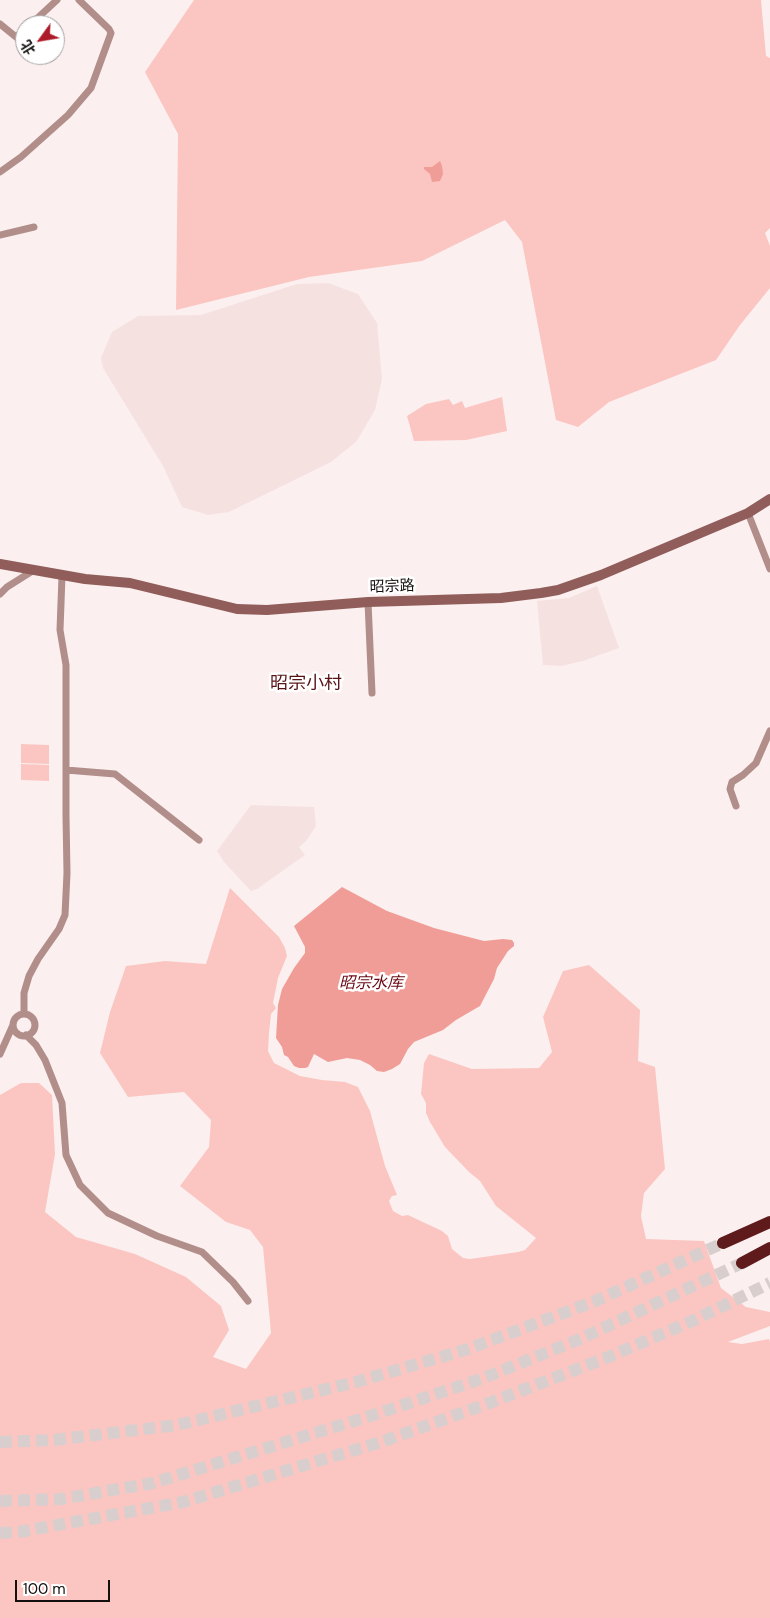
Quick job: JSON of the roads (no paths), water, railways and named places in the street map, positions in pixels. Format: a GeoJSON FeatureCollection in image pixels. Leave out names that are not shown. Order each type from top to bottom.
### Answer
{"type":"FeatureCollection","features":[{"type":"Feature","properties":{"kind":"highway"},"geometry":{"type":"LineString","coordinates":[[723,1243],[770,1222]]}},
{"type":"Feature","properties":{"kind":"highway"},"geometry":{"type":"LineString","coordinates":[[742,1263],[770,1248]]}},
{"type":"Feature","properties":{"kind":"street"},"geometry":{"type":"LineString","coordinates":[[41,15],[57,0]]}},
{"type":"Feature","properties":{"kind":"street"},"geometry":{"type":"LineString","coordinates":[[0,172],[21,157],[68,114],[91,88],[111,33],[78,0]]}},
{"type":"Feature","properties":{"kind":"street"},"geometry":{"type":"LineString","coordinates":[[0,24],[15,36]]}},
{"type":"Feature","properties":{"kind":"street"},"geometry":{"type":"LineString","coordinates":[[0,235],[34,227]]}},
{"type":"Feature","properties":{"kind":"street","name":"昭宗路"},"geometry":{"type":"LineString","coordinates":[[0,564],[62,576],[130,583],[237,609],[267,610],[368,602],[501,598],[558,590],[601,575],[748,513],[770,499]]}},
{"type":"Feature","properties":{"kind":"street"},"geometry":{"type":"LineString","coordinates":[[748,513],[770,569]]}},
{"type":"Feature","properties":{"kind":"street"},"geometry":{"type":"LineString","coordinates":[[0,594],[14,582],[34,570]]}},
{"type":"Feature","properties":{"kind":"street"},"geometry":{"type":"LineString","coordinates":[[24,1014],[24,993],[29,976],[38,959],[59,929],[65,915],[67,873],[66,665],[60,630],[62,576]]}},
{"type":"Feature","properties":{"kind":"street"},"geometry":{"type":"LineString","coordinates":[[368,602],[372,693]]}},
{"type":"Feature","properties":{"kind":"street"},"geometry":{"type":"LineString","coordinates":[[736,806],[730,789],[732,782],[756,763],[770,731]]}},
{"type":"Feature","properties":{"kind":"street"},"geometry":{"type":"LineString","coordinates":[[66,770],[115,774],[199,840]]}},
{"type":"Feature","properties":{"kind":"street"},"geometry":{"type":"LineString","coordinates":[[0,1054],[14,1026],[15,1019],[24,1014],[33,1019],[36,1045]]}},
{"type":"Feature","properties":{"kind":"street"},"geometry":{"type":"LineString","coordinates":[[14,1026],[16,1032],[24,1035],[36,1045],[45,1060],[62,1103],[66,1155],[80,1185],[108,1213],[157,1236],[202,1252],[233,1282],[248,1301]]}},
{"type":"Feature","properties":{"kind":"street"},"geometry":{"type":"LineString","coordinates":[[6,1043],[12,1038],[24,1035],[34,1029]]}},
{"type":"Feature","properties":{"kind":"water"},"geometry":{"type":"Polygon","coordinates":[[[440,161],[443,174],[440,181],[432,182],[430,174],[424,167],[432,167],[440,161]]]}},
{"type":"Feature","properties":{"kind":"water","name":"昭宗水库"},"geometry":{"type":"Polygon","coordinates":[[[342,887],[387,911],[434,928],[484,941],[503,939],[512,940],[514,943],[514,946],[508,951],[497,968],[494,979],[480,1006],[443,1030],[414,1042],[400,1064],[384,1072],[377,1071],[360,1060],[347,1058],[328,1062],[314,1054],[308,1067],[299,1068],[294,1066],[288,1057],[284,1055],[282,1047],[276,1038],[278,1005],[282,989],[305,953],[305,947],[294,926],[342,887]]]}},
{"type":"Feature","properties":{"kind":"tunnel"},"geometry":{"type":"LineString","coordinates":[[0,1442],[54,1440],[177,1425],[356,1382],[468,1349],[593,1302],[723,1243]]}},
{"type":"Feature","properties":{"kind":"tunnel"},"geometry":{"type":"LineString","coordinates":[[0,1501],[61,1499],[153,1483],[367,1417],[481,1379],[580,1339],[742,1263]]}},
{"type":"Feature","properties":{"kind":"tunnel"},"geometry":{"type":"LineString","coordinates":[[0,1533],[19,1532],[183,1502],[384,1441],[611,1356],[692,1321],[770,1283]]}},
{"type":"Feature","properties":{"kind":"district","name":"昭宗小村"},"geometry":{"type":"Point","coordinates":[306,684]}}]}
